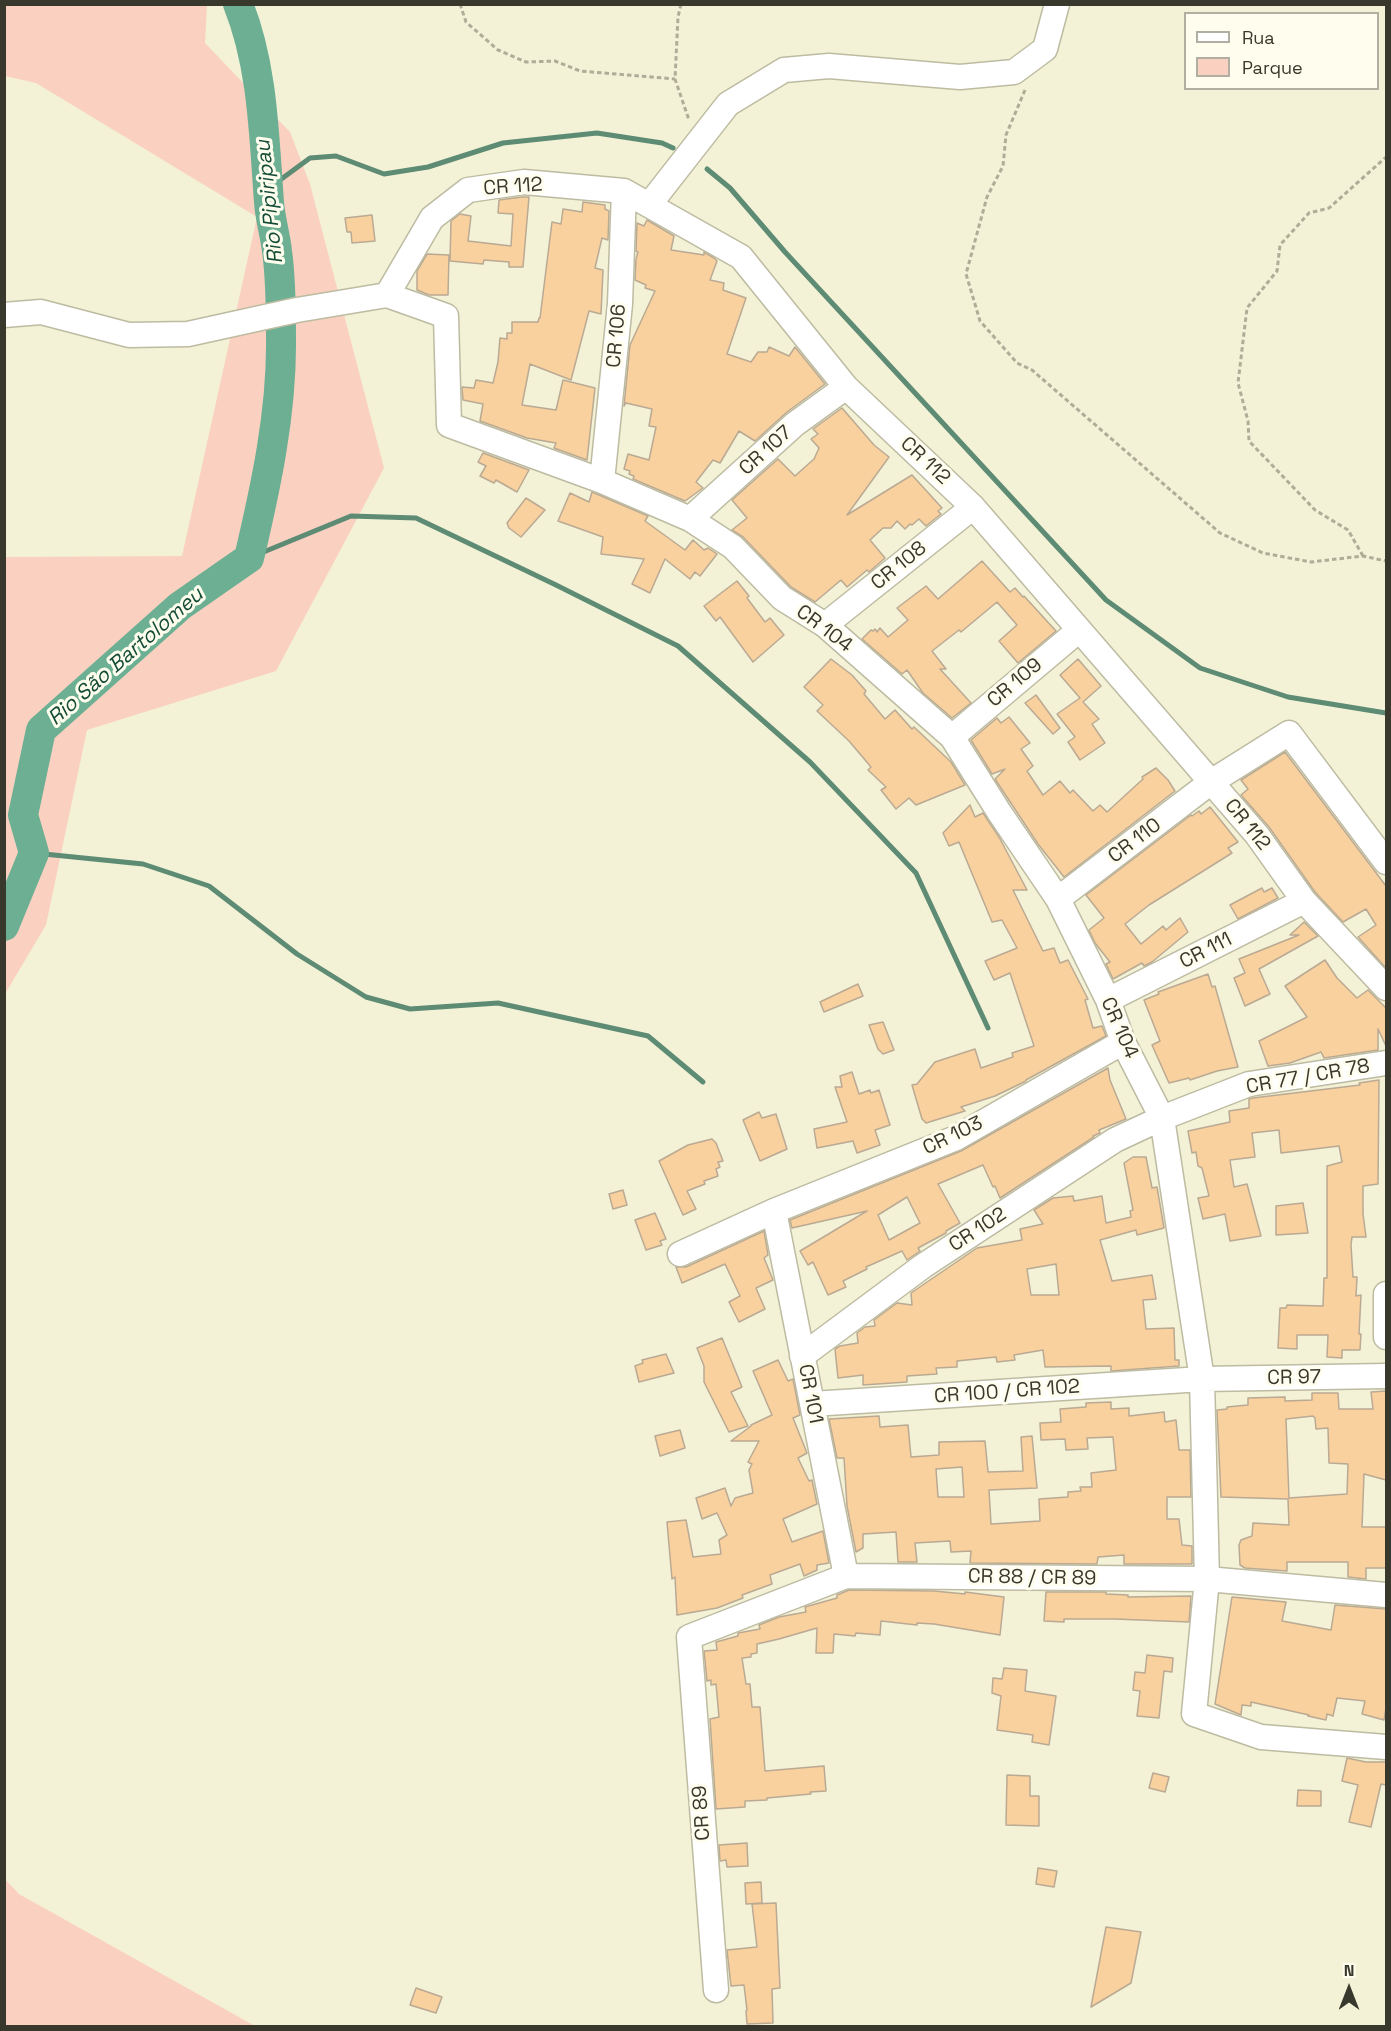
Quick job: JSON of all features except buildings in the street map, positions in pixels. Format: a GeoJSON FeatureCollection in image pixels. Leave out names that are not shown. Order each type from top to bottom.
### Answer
{"type":"FeatureCollection","features":[{"type":"Feature","properties":{"kind":"street"},"geometry":{"type":"LineString","coordinates":[[649,205],[728,104],[784,69],[829,66],[960,77],[1014,72],[1045,49],[1057,4]]}},
{"type":"Feature","properties":{"kind":"street","name":"CR 112"},"geometry":{"type":"LineString","coordinates":[[387,295],[432,218],[468,190],[524,182],[624,191],[741,257],[846,387],[973,507],[1257,835],[1304,901],[1386,988]]}},
{"type":"Feature","properties":{"kind":"street","name":"CR 106"},"geometry":{"type":"LineString","coordinates":[[602,481],[620,304],[624,191]]}},
{"type":"Feature","properties":{"kind":"street"},"geometry":{"type":"LineString","coordinates":[[4,315],[41,312],[129,335],[188,334],[297,310],[387,295]]}},
{"type":"Feature","properties":{"kind":"street","name":"CR 104"},"geometry":{"type":"LineString","coordinates":[[387,295],[446,316],[449,425],[602,481],[690,519],[733,547],[782,598],[825,625],[952,737],[1058,899],[1108,1000],[1124,1042],[1162,1118],[1202,1379],[1207,1579],[1194,1714],[1262,1737],[1386,1747]]}},
{"type":"Feature","properties":{"kind":"street","name":"CR 107"},"geometry":{"type":"LineString","coordinates":[[690,519],[795,424],[846,387]]}},
{"type":"Feature","properties":{"kind":"street","name":"CR 108"},"geometry":{"type":"LineString","coordinates":[[825,625],[973,507]]}},
{"type":"Feature","properties":{"kind":"street","name":"CR 109"},"geometry":{"type":"LineString","coordinates":[[952,737],[1079,630]]}},
{"type":"Feature","properties":{"kind":"street","name":"CR 110"},"geometry":{"type":"LineString","coordinates":[[1058,899],[1211,782],[1289,733],[1386,862]]}},
{"type":"Feature","properties":{"kind":"street","name":"CR 111"},"geometry":{"type":"LineString","coordinates":[[1108,1000],[1304,901]]}},
{"type":"Feature","properties":{"kind":"street","name":"CR 103"},"geometry":{"type":"LineString","coordinates":[[680,1254],[774,1211],[956,1138],[1124,1042]]}},
{"type":"Feature","properties":{"kind":"street","name":"CR 77 / CR 78"},"geometry":{"type":"LineString","coordinates":[[1162,1118],[1249,1084],[1386,1063]]}},
{"type":"Feature","properties":{"kind":"street","name":"CR 102"},"geometry":{"type":"LineString","coordinates":[[802,1356],[923,1266],[1115,1140],[1162,1118]]}},
{"type":"Feature","properties":{"kind":"street","name":"CR 101"},"geometry":{"type":"LineString","coordinates":[[774,1211],[846,1576]]}},
{"type":"Feature","properties":{"kind":"street"},"geometry":{"type":"LineString","coordinates":[[1386,1294],[1386,1337]]}},
{"type":"Feature","properties":{"kind":"street","name":"CR 97"},"geometry":{"type":"LineString","coordinates":[[1202,1379],[1386,1376]]}},
{"type":"Feature","properties":{"kind":"street","name":"CR 100 / CR 102"},"geometry":{"type":"LineString","coordinates":[[812,1404],[1202,1379]]}},
{"type":"Feature","properties":{"kind":"street","name":"CR 88 / CR 89"},"geometry":{"type":"LineString","coordinates":[[689,1637],[846,1576],[1207,1579],[1386,1595]]}},
{"type":"Feature","properties":{"kind":"street","name":"CR 89"},"geometry":{"type":"LineString","coordinates":[[689,1637],[716,1990]]}},
{"type":"Feature","properties":{"kind":"path"},"geometry":{"type":"LineString","coordinates":[[460,4],[466,22],[498,50],[526,62],[555,61],[580,71],[675,79]]}},
{"type":"Feature","properties":{"kind":"path"},"geometry":{"type":"LineString","coordinates":[[681,4],[678,17],[675,79],[697,143]]}},
{"type":"Feature","properties":{"kind":"path"},"geometry":{"type":"LineString","coordinates":[[1027,62],[1029,80],[1006,135],[1003,166],[987,197],[966,274],[980,321],[1017,363],[1032,370],[1220,533],[1263,554],[1311,562],[1363,556],[1386,561]]}},
{"type":"Feature","properties":{"kind":"path"},"geometry":{"type":"LineString","coordinates":[[1363,556],[1348,530],[1316,510],[1249,441],[1248,422],[1238,383],[1247,308],[1277,271],[1280,245],[1309,213],[1329,208],[1386,157]]}},
{"type":"Feature","properties":{"kind":"green space"},"geometry":{"type":"Polygon","coordinates":[[[5,5],[207,5],[205,43],[290,132],[310,184],[384,468],[276,671],[87,730],[46,925],[5,994],[5,557],[182,556],[257,217],[36,83],[5,76],[5,5]]]}},
{"type":"Feature","properties":{"kind":"green space"},"geometry":{"type":"Polygon","coordinates":[[[4,1878],[19,1894],[255,2026],[5,2026],[4,1878]]]}},
{"type":"Feature","properties":{"kind":"waterway","name":"Rio São Bartolomeu"},"geometry":{"type":"LineString","coordinates":[[4,926],[34,853],[23,815],[41,730],[180,606],[249,558],[267,476],[276,421],[281,366],[281,305],[261,101],[253,52],[238,4]]}},
{"type":"Feature","properties":{"kind":"waterway","name":"Rio Pipiripau"},"geometry":{"type":"LineString","coordinates":[[269,205],[280,180],[310,158],[336,156],[384,174],[428,167],[503,143],[597,133],[662,143],[673,148]]}},
{"type":"Feature","properties":{"kind":"waterway"},"geometry":{"type":"LineString","coordinates":[[707,169],[730,188],[785,252],[1106,600],[1200,668],[1288,697],[1386,713]]}},
{"type":"Feature","properties":{"kind":"waterway"},"geometry":{"type":"LineString","coordinates":[[249,558],[351,516],[416,518],[678,646],[810,762],[916,873],[988,1028]]}},
{"type":"Feature","properties":{"kind":"waterway"},"geometry":{"type":"LineString","coordinates":[[34,853],[143,864],[209,886],[297,954],[366,997],[410,1009],[498,1003],[648,1036],[703,1082]]}}]}
